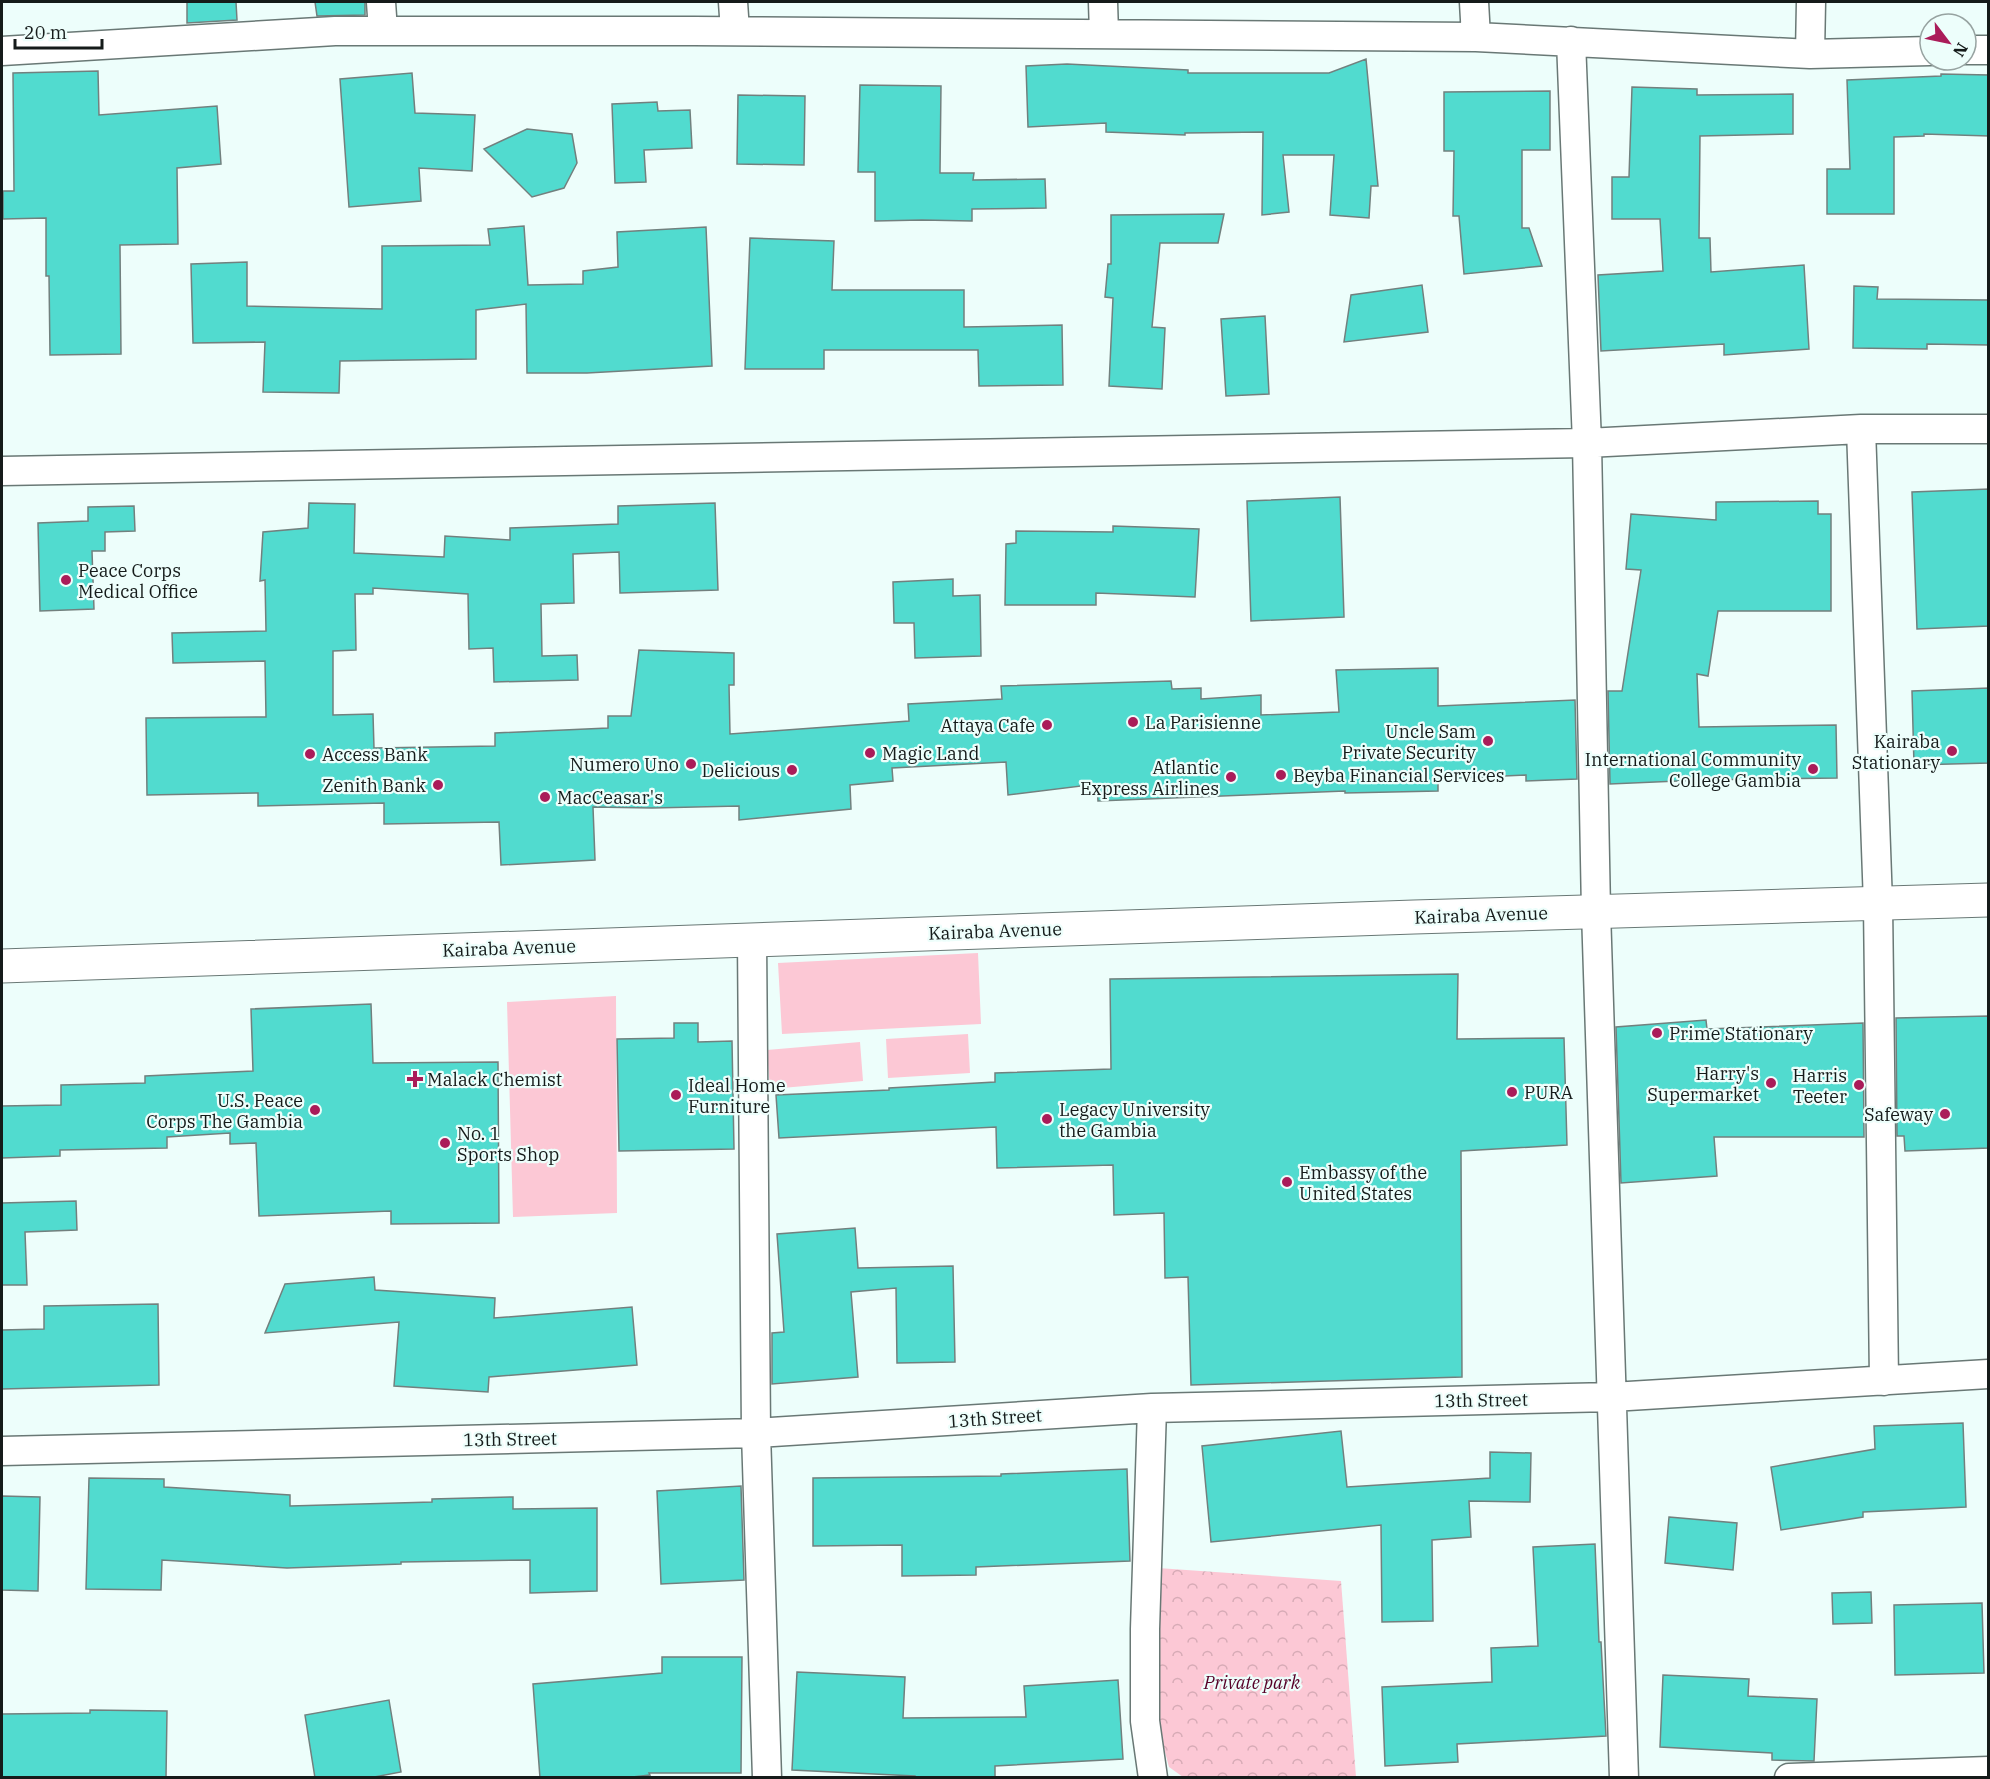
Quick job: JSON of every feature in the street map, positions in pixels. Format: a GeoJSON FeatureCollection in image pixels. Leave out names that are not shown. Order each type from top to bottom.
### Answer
{"type":"FeatureCollection","features":[{"type":"Feature","properties":{"kind":"street"},"geometry":{"type":"LineString","coordinates":[[381,2],[384,31]]}},
{"type":"Feature","properties":{"kind":"street"},"geometry":{"type":"LineString","coordinates":[[733,2],[735,31]]}},
{"type":"Feature","properties":{"kind":"street"},"geometry":{"type":"LineString","coordinates":[[1103,2],[1104,34]]}},
{"type":"Feature","properties":{"kind":"street"},"geometry":{"type":"LineString","coordinates":[[1474,2],[1476,37]]}},
{"type":"Feature","properties":{"kind":"street"},"geometry":{"type":"LineString","coordinates":[[1810,54],[1811,2]]}},
{"type":"Feature","properties":{"kind":"street"},"geometry":{"type":"LineString","coordinates":[[2,51],[323,32],[735,31],[1476,37],[1810,54],[1918,51]]}},
{"type":"Feature","properties":{"kind":"street"},"geometry":{"type":"LineString","coordinates":[[1571,41],[1587,443],[1596,911],[1624,1778]]}},
{"type":"Feature","properties":{"kind":"street"},"geometry":{"type":"LineString","coordinates":[[1861,429],[1878,904],[1884,1381]]}},
{"type":"Feature","properties":{"kind":"street"},"geometry":{"type":"LineString","coordinates":[[2,471],[1587,443],[1861,429],[1989,429]]}},
{"type":"Feature","properties":{"kind":"street","name":"Kairaba Avenue"},"geometry":{"type":"LineString","coordinates":[[2,966],[752,939],[1989,900]]}},
{"type":"Feature","properties":{"kind":"street"},"geometry":{"type":"LineString","coordinates":[[752,939],[756,1432],[767,1778]]}},
{"type":"Feature","properties":{"kind":"street","name":"13th Street"},"geometry":{"type":"LineString","coordinates":[[2,1451],[756,1432],[1152,1408],[1612,1397],[1989,1374]]}},
{"type":"Feature","properties":{"kind":"street"},"geometry":{"type":"LineString","coordinates":[[1152,1408],[1144,1629],[1145,1720],[1153,1778]]}},
{"type":"Feature","properties":{"kind":"street"},"geometry":{"type":"LineString","coordinates":[[1789,1778],[1989,1770]]}},
{"type":"Feature","properties":{"kind":"green space"},"geometry":{"type":"Polygon","coordinates":[[[978,953],[981,1024],[782,1034],[778,963],[978,953]]]}},
{"type":"Feature","properties":{"kind":"green space"},"geometry":{"type":"Polygon","coordinates":[[[616,996],[617,1213],[513,1217],[507,1002],[616,996]]]}},
{"type":"Feature","properties":{"kind":"green space"},"geometry":{"type":"Polygon","coordinates":[[[968,1034],[970,1073],[888,1078],[886,1039],[968,1034]]]}},
{"type":"Feature","properties":{"kind":"green space"},"geometry":{"type":"Polygon","coordinates":[[[860,1042],[863,1081],[770,1089],[767,1050],[860,1042]]]}},
{"type":"Feature","properties":{"kind":"green space","name":"Private park"},"geometry":{"type":"Polygon","coordinates":[[[1158,1568],[1341,1581],[1356,1777],[1183,1777],[1169,1767],[1157,1722],[1158,1568]]]}},
{"type":"Feature","properties":{"kind":"building"},"geometry":{"type":"Polygon","coordinates":[[[187,2],[236,2],[237,20],[187,23],[187,2]]]}},
{"type":"Feature","properties":{"kind":"building"},"geometry":{"type":"Polygon","coordinates":[[[315,2],[365,2],[365,15],[317,16],[315,2]]]}},
{"type":"Feature","properties":{"kind":"building"},"geometry":{"type":"Polygon","coordinates":[[[1366,59],[1378,186],[1371,186],[1369,218],[1330,215],[1334,155],[1283,155],[1289,212],[1262,215],[1263,132],[1185,133],[1185,135],[1106,132],[1106,123],[1028,127],[1026,66],[1067,64],[1188,70],[1188,73],[1329,73],[1366,59]]]}},
{"type":"Feature","properties":{"kind":"building"},"geometry":{"type":"Polygon","coordinates":[[[98,71],[99,115],[217,106],[221,164],[177,168],[178,244],[120,245],[121,354],[50,355],[46,218],[3,219],[3,191],[14,191],[13,73],[98,71]]]}},
{"type":"Feature","properties":{"kind":"building"},"geometry":{"type":"Polygon","coordinates":[[[412,73],[415,113],[475,115],[472,171],[419,168],[421,201],[349,207],[340,79],[412,73]]]}},
{"type":"Feature","properties":{"kind":"building"},"geometry":{"type":"Polygon","coordinates":[[[1941,74],[1989,75],[1989,136],[1924,134],[1924,136],[1894,137],[1894,214],[1827,214],[1827,169],[1850,169],[1847,80],[1941,76],[1941,74]]]}},
{"type":"Feature","properties":{"kind":"building"},"geometry":{"type":"Polygon","coordinates":[[[860,85],[941,86],[940,173],[974,173],[973,180],[1045,179],[1046,208],[972,209],[972,221],[875,221],[875,172],[858,172],[860,85]]]}},
{"type":"Feature","properties":{"kind":"building"},"geometry":{"type":"Polygon","coordinates":[[[1632,87],[1697,89],[1697,95],[1793,94],[1793,134],[1700,136],[1699,238],[1710,238],[1711,272],[1804,265],[1809,349],[1724,355],[1724,344],[1601,351],[1598,275],[1663,271],[1660,219],[1612,219],[1612,177],[1629,177],[1632,87]]]}},
{"type":"Feature","properties":{"kind":"building"},"geometry":{"type":"Polygon","coordinates":[[[1550,91],[1550,150],[1522,150],[1522,228],[1529,228],[1542,266],[1464,274],[1459,216],[1453,216],[1454,151],[1444,151],[1444,92],[1550,91]]]}},
{"type":"Feature","properties":{"kind":"building"},"geometry":{"type":"Polygon","coordinates":[[[738,95],[805,96],[804,165],[737,164],[738,95]]]}},
{"type":"Feature","properties":{"kind":"building"},"geometry":{"type":"Polygon","coordinates":[[[657,102],[658,111],[690,110],[692,148],[644,150],[646,182],[615,183],[612,104],[657,102]]]}},
{"type":"Feature","properties":{"kind":"building"},"geometry":{"type":"Polygon","coordinates":[[[527,129],[572,134],[577,163],[564,188],[532,197],[484,149],[527,129]]]}},
{"type":"Feature","properties":{"kind":"building"},"geometry":{"type":"Polygon","coordinates":[[[1224,214],[1218,243],[1160,243],[1152,327],[1165,328],[1162,389],[1109,386],[1113,298],[1105,297],[1108,264],[1111,264],[1111,215],[1224,214]]]}},
{"type":"Feature","properties":{"kind":"building"},"geometry":{"type":"Polygon","coordinates":[[[524,226],[528,285],[583,284],[583,271],[618,267],[617,232],[706,227],[712,366],[587,373],[527,373],[526,304],[476,310],[476,359],[340,361],[339,393],[263,392],[265,342],[193,343],[191,264],[247,262],[247,306],[382,309],[382,246],[490,245],[488,229],[524,226]]]}},
{"type":"Feature","properties":{"kind":"building"},"geometry":{"type":"Polygon","coordinates":[[[750,238],[834,241],[832,290],[964,290],[964,327],[1062,325],[1063,385],[979,386],[978,350],[824,350],[824,369],[745,369],[750,238]]]}},
{"type":"Feature","properties":{"kind":"building"},"geometry":{"type":"Polygon","coordinates":[[[1422,285],[1428,332],[1344,342],[1351,295],[1422,285]]]}},
{"type":"Feature","properties":{"kind":"building"},"geometry":{"type":"Polygon","coordinates":[[[1854,286],[1878,287],[1877,299],[1989,300],[1989,345],[1927,344],[1927,349],[1853,348],[1854,286]]]}},
{"type":"Feature","properties":{"kind":"building"},"geometry":{"type":"Polygon","coordinates":[[[1265,316],[1269,394],[1226,396],[1221,319],[1265,316]]]}},
{"type":"Feature","properties":{"kind":"building"},"geometry":{"type":"Polygon","coordinates":[[[1989,489],[1989,626],[1917,629],[1912,492],[1989,489]]]}},
{"type":"Feature","properties":{"kind":"building"},"geometry":{"type":"Polygon","coordinates":[[[1340,497],[1344,617],[1251,621],[1247,501],[1340,497]]]}},
{"type":"Feature","properties":{"kind":"building"},"geometry":{"type":"Polygon","coordinates":[[[1818,501],[1818,514],[1831,514],[1831,611],[1718,611],[1708,676],[1697,674],[1699,727],[1836,725],[1837,778],[1610,784],[1608,691],[1622,691],[1641,570],[1626,569],[1631,514],[1716,520],[1716,502],[1818,501]]]}},
{"type":"Feature","properties":{"kind":"building"},"geometry":{"type":"Polygon","coordinates":[[[309,503],[355,504],[354,553],[444,557],[445,536],[510,540],[510,528],[618,524],[618,506],[715,503],[718,590],[620,593],[619,552],[573,554],[574,603],[541,604],[542,656],[577,655],[578,680],[494,682],[493,648],[469,649],[468,594],[373,588],[373,594],[355,594],[356,650],[333,651],[333,715],[373,714],[374,748],[495,746],[495,733],[608,728],[608,716],[631,716],[639,650],[734,653],[734,685],[729,685],[730,734],[909,721],[908,704],[1002,699],[1001,686],[1171,681],[1172,689],[1201,688],[1201,699],[1261,695],[1261,715],[1339,712],[1336,670],[1438,668],[1438,706],[1575,700],[1577,779],[1526,781],[1526,775],[1438,779],[1438,791],[1345,793],[1345,791],[1098,801],[1097,784],[1008,795],[1006,762],[892,768],[893,781],[850,785],[851,809],[739,820],[739,806],[593,807],[595,860],[501,865],[499,822],[384,824],[384,803],[258,806],[258,793],[147,795],[146,718],[266,717],[265,661],[173,663],[172,633],[266,631],[265,580],[260,581],[263,532],[308,528],[309,503]]]}},
{"type":"Feature","properties":{"kind":"building","name":"Peace Corps Medical Office"},"geometry":{"type":"Polygon","coordinates":[[[134,506],[135,531],[105,532],[105,551],[92,551],[94,609],[40,611],[38,523],[88,521],[88,507],[134,506]]]}},
{"type":"Feature","properties":{"kind":"building"},"geometry":{"type":"Polygon","coordinates":[[[1113,526],[1199,529],[1195,597],[1096,593],[1096,605],[1005,605],[1006,544],[1016,543],[1016,531],[1113,532],[1113,526]]]}},
{"type":"Feature","properties":{"kind":"building"},"geometry":{"type":"Polygon","coordinates":[[[953,579],[953,596],[980,595],[981,656],[915,658],[914,623],[894,623],[893,582],[953,579]]]}},
{"type":"Feature","properties":{"kind":"building"},"geometry":{"type":"Polygon","coordinates":[[[1989,688],[1989,763],[1914,765],[1912,691],[1989,688]]]}},
{"type":"Feature","properties":{"kind":"building","name":"Embassy of the United States"},"geometry":{"type":"Polygon","coordinates":[[[1458,974],[1457,1039],[1564,1038],[1567,1145],[1461,1151],[1462,1377],[1191,1385],[1188,1277],[1165,1278],[1164,1213],[1114,1215],[1113,1165],[997,1168],[996,1127],[779,1138],[776,1095],[995,1082],[995,1073],[1111,1069],[1110,979],[1458,974]]]}},
{"type":"Feature","properties":{"kind":"building"},"geometry":{"type":"Polygon","coordinates":[[[371,1004],[373,1063],[498,1062],[499,1223],[391,1224],[391,1211],[259,1216],[256,1143],[230,1144],[230,1133],[167,1137],[167,1148],[60,1150],[60,1156],[2,1158],[2,1106],[61,1105],[61,1085],[145,1083],[145,1076],[253,1071],[251,1009],[371,1004]]]}},
{"type":"Feature","properties":{"kind":"building","name":"Safeway"},"geometry":{"type":"Polygon","coordinates":[[[1989,1016],[1989,1148],[1905,1151],[1904,1136],[1897,1136],[1896,1018],[1989,1016]]]}},
{"type":"Feature","properties":{"kind":"building"},"geometry":{"type":"Polygon","coordinates":[[[1706,1020],[1707,1029],[1863,1023],[1864,1137],[1714,1137],[1717,1176],[1621,1183],[1616,1027],[1706,1020]]]}},
{"type":"Feature","properties":{"kind":"building","name":"Ideal Home Furniture"},"geometry":{"type":"Polygon","coordinates":[[[674,1023],[698,1023],[698,1042],[732,1041],[734,1149],[619,1151],[617,1039],[674,1038],[674,1023]]]}},
{"type":"Feature","properties":{"kind":"building"},"geometry":{"type":"Polygon","coordinates":[[[76,1201],[77,1230],[25,1232],[27,1285],[2,1285],[2,1203],[76,1201]]]}},
{"type":"Feature","properties":{"kind":"building"},"geometry":{"type":"Polygon","coordinates":[[[855,1228],[858,1268],[953,1266],[955,1362],[897,1363],[896,1288],[851,1292],[858,1377],[772,1384],[772,1333],[784,1332],[777,1234],[855,1228]]]}},
{"type":"Feature","properties":{"kind":"building"},"geometry":{"type":"Polygon","coordinates":[[[374,1277],[375,1290],[495,1298],[494,1318],[632,1307],[637,1365],[489,1377],[488,1392],[394,1386],[399,1322],[265,1333],[285,1284],[374,1277]]]}},
{"type":"Feature","properties":{"kind":"building"},"geometry":{"type":"Polygon","coordinates":[[[158,1304],[159,1385],[2,1389],[2,1330],[44,1329],[44,1306],[158,1304]]]}},
{"type":"Feature","properties":{"kind":"building"},"geometry":{"type":"Polygon","coordinates":[[[1963,1423],[1966,1507],[1863,1512],[1863,1517],[1781,1530],[1771,1467],[1875,1449],[1874,1426],[1963,1423]]]}},
{"type":"Feature","properties":{"kind":"building"},"geometry":{"type":"Polygon","coordinates":[[[1341,1431],[1347,1487],[1490,1478],[1490,1452],[1531,1453],[1530,1502],[1469,1501],[1471,1537],[1432,1540],[1433,1621],[1382,1622],[1381,1525],[1211,1542],[1202,1446],[1341,1431]]]}},
{"type":"Feature","properties":{"kind":"building"},"geometry":{"type":"Polygon","coordinates":[[[1127,1469],[1130,1561],[976,1567],[976,1575],[902,1576],[902,1545],[813,1546],[813,1478],[1001,1476],[1001,1474],[1127,1469]]]}},
{"type":"Feature","properties":{"kind":"building"},"geometry":{"type":"Polygon","coordinates":[[[89,1478],[164,1479],[164,1487],[290,1495],[290,1506],[513,1497],[513,1509],[597,1508],[597,1591],[530,1593],[530,1560],[401,1562],[401,1564],[287,1568],[162,1560],[161,1590],[86,1589],[89,1478]]]}},
{"type":"Feature","properties":{"kind":"building"},"geometry":{"type":"Polygon","coordinates":[[[741,1486],[744,1580],[661,1584],[657,1491],[741,1486]]]}},
{"type":"Feature","properties":{"kind":"building"},"geometry":{"type":"Polygon","coordinates":[[[2,1496],[40,1497],[38,1591],[2,1590],[2,1496]]]}},
{"type":"Feature","properties":{"kind":"building"},"geometry":{"type":"Polygon","coordinates":[[[1669,1517],[1737,1523],[1733,1570],[1665,1563],[1669,1517]]]}},
{"type":"Feature","properties":{"kind":"building"},"geometry":{"type":"Polygon","coordinates":[[[1595,1544],[1606,1736],[1457,1744],[1458,1762],[1385,1766],[1382,1687],[1492,1682],[1491,1648],[1538,1646],[1533,1547],[1595,1544]]]}},
{"type":"Feature","properties":{"kind":"building"},"geometry":{"type":"Polygon","coordinates":[[[1871,1592],[1872,1623],[1833,1624],[1832,1593],[1871,1592]]]}},
{"type":"Feature","properties":{"kind":"building"},"geometry":{"type":"Polygon","coordinates":[[[1982,1603],[1984,1673],[1895,1675],[1894,1605],[1982,1603]]]}},
{"type":"Feature","properties":{"kind":"building"},"geometry":{"type":"Polygon","coordinates":[[[662,1657],[742,1657],[741,1773],[649,1773],[650,1775],[623,1778],[540,1778],[533,1684],[662,1673],[662,1657]]]}},
{"type":"Feature","properties":{"kind":"building"},"geometry":{"type":"Polygon","coordinates":[[[797,1672],[905,1677],[903,1718],[1026,1717],[1024,1686],[1118,1680],[1123,1759],[995,1766],[995,1778],[915,1778],[915,1776],[792,1770],[797,1672]]]}},
{"type":"Feature","properties":{"kind":"building"},"geometry":{"type":"Polygon","coordinates":[[[1663,1675],[1749,1679],[1748,1696],[1817,1699],[1814,1761],[1772,1760],[1772,1753],[1660,1747],[1663,1675]]]}},
{"type":"Feature","properties":{"kind":"building"},"geometry":{"type":"Polygon","coordinates":[[[389,1700],[401,1772],[369,1778],[315,1778],[305,1715],[389,1700]]]}},
{"type":"Feature","properties":{"kind":"building"},"geometry":{"type":"Polygon","coordinates":[[[90,1710],[167,1711],[166,1778],[2,1778],[2,1714],[90,1713],[90,1710]]]}},
{"type":"Feature","properties":{"kind":"place","name":"Peace Corps Medical Office"},"geometry":{"type":"Point","coordinates":[66,580]}},
{"type":"Feature","properties":{"kind":"place","name":"La Parisienne"},"geometry":{"type":"Point","coordinates":[1133,722]}},
{"type":"Feature","properties":{"kind":"place","name":"Attaya Cafe"},"geometry":{"type":"Point","coordinates":[1047,725]}},
{"type":"Feature","properties":{"kind":"place","name":"Uncle Sam Private Security"},"geometry":{"type":"Point","coordinates":[1488,741]}},
{"type":"Feature","properties":{"kind":"place","name":"Kairaba Stationary"},"geometry":{"type":"Point","coordinates":[1952,751]}},
{"type":"Feature","properties":{"kind":"place","name":"Magic Land"},"geometry":{"type":"Point","coordinates":[870,753]}},
{"type":"Feature","properties":{"kind":"place","name":"Access Bank"},"geometry":{"type":"Point","coordinates":[310,754]}},
{"type":"Feature","properties":{"kind":"place","name":"Numero Uno"},"geometry":{"type":"Point","coordinates":[691,764]}},
{"type":"Feature","properties":{"kind":"place","name":"International Community College Gambia"},"geometry":{"type":"Point","coordinates":[1813,769]}},
{"type":"Feature","properties":{"kind":"place","name":"Delicious"},"geometry":{"type":"Point","coordinates":[792,770]}},
{"type":"Feature","properties":{"kind":"place","name":"Beyba Financial Services"},"geometry":{"type":"Point","coordinates":[1281,775]}},
{"type":"Feature","properties":{"kind":"place","name":"Atlantic Express Airlines"},"geometry":{"type":"Point","coordinates":[1231,777]}},
{"type":"Feature","properties":{"kind":"place","name":"Zenith Bank"},"geometry":{"type":"Point","coordinates":[438,785]}},
{"type":"Feature","properties":{"kind":"place","name":"MacCeasar's"},"geometry":{"type":"Point","coordinates":[545,797]}},
{"type":"Feature","properties":{"kind":"place","name":"Prime Stationary"},"geometry":{"type":"Point","coordinates":[1657,1033]}},
{"type":"Feature","properties":{"kind":"place","name":"Malack Chemist"},"geometry":{"type":"Point","coordinates":[415,1079]}},
{"type":"Feature","properties":{"kind":"place","name":"Harry's Supermarket"},"geometry":{"type":"Point","coordinates":[1771,1083]}},
{"type":"Feature","properties":{"kind":"place","name":"Harris Teeter"},"geometry":{"type":"Point","coordinates":[1859,1085]}},
{"type":"Feature","properties":{"kind":"place","name":"PURA"},"geometry":{"type":"Point","coordinates":[1512,1092]}},
{"type":"Feature","properties":{"kind":"place","name":"Ideal Home Furniture"},"geometry":{"type":"Point","coordinates":[676,1095]}},
{"type":"Feature","properties":{"kind":"place","name":"U.S. Peace Corps The Gambia"},"geometry":{"type":"Point","coordinates":[315,1110]}},
{"type":"Feature","properties":{"kind":"place","name":"Safeway"},"geometry":{"type":"Point","coordinates":[1945,1114]}},
{"type":"Feature","properties":{"kind":"place","name":"Legacy University the Gambia"},"geometry":{"type":"Point","coordinates":[1047,1119]}},
{"type":"Feature","properties":{"kind":"place","name":"No. 1 Sports Shop"},"geometry":{"type":"Point","coordinates":[445,1143]}},
{"type":"Feature","properties":{"kind":"place","name":"Embassy of the United States"},"geometry":{"type":"Point","coordinates":[1287,1182]}}]}
